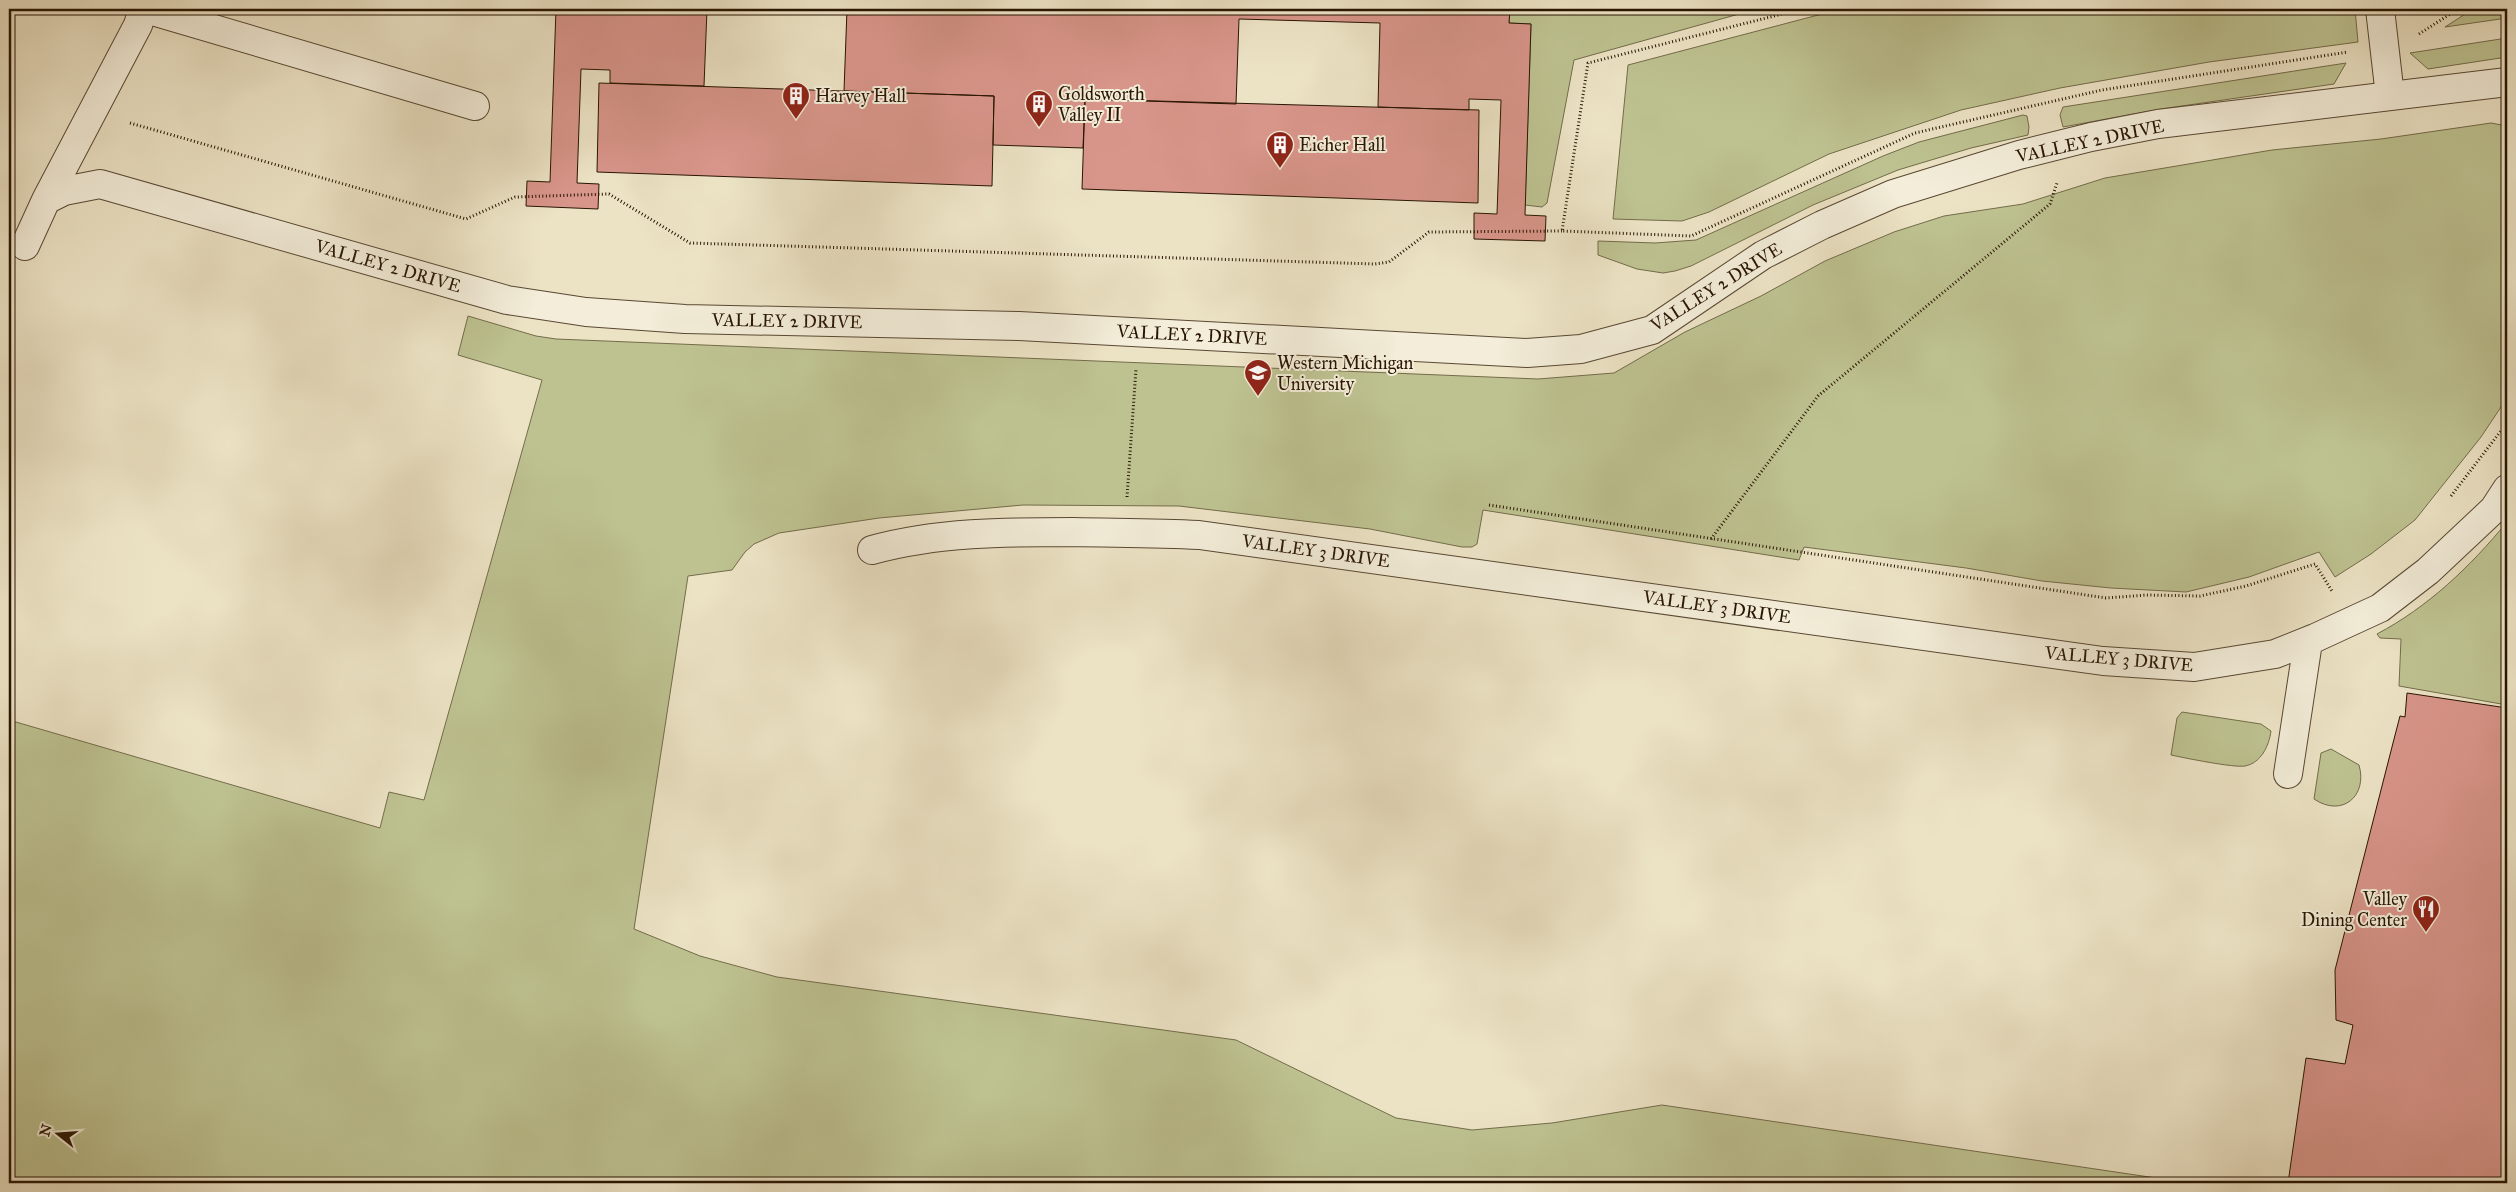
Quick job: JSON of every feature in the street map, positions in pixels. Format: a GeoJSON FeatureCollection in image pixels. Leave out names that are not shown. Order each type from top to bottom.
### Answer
{"type":"FeatureCollection","features":[{"type":"Feature","properties":{"kind":"street"},"geometry":{"type":"LineString","coordinates":[[25,246],[46,200],[145,9],[475,106]]}},
{"type":"Feature","properties":{"kind":"street"},"geometry":{"type":"LineString","coordinates":[[2380,9],[2390,96]]}},
{"type":"Feature","properties":{"kind":"street","name":"VALLEY 2 DRIVE"},"geometry":{"type":"LineString","coordinates":[[46,200],[64,191],[100,184],[507,300],[586,312],[686,319],[1020,326],[1527,353],[1581,349],[1652,330],[1763,256],[1822,225],[1884,198],[2019,155],[2158,124],[2507,82]]}},
{"type":"Feature","properties":{"kind":"street","name":"VALLEY 3 DRIVE"},"geometry":{"type":"LineString","coordinates":[[872,550],[902,542],[1015,532],[1199,535],[2103,661],[2194,667],[2275,654],[2308,642],[2380,608],[2448,553],[2494,509],[2507,489]]}},
{"type":"Feature","properties":{"kind":"street"},"geometry":{"type":"LineString","coordinates":[[2288,774],[2308,642]]}},
{"type":"Feature","properties":{"kind":"path"},"geometry":{"type":"LineString","coordinates":[[1562,231],[1588,63],[1802,9]]}},
{"type":"Feature","properties":{"kind":"path"},"geometry":{"type":"LineString","coordinates":[[130,122],[466,219],[515,197],[609,194],[690,242],[1375,264],[1389,262],[1429,232],[1562,231],[1691,236],[1915,133],[2102,90],[2384,46],[2410,39],[2458,9]]}},
{"type":"Feature","properties":{"kind":"path"},"geometry":{"type":"LineString","coordinates":[[1711,539],[1818,396],[2050,204],[2057,182],[2039,103]]}},
{"type":"Feature","properties":{"kind":"path"},"geometry":{"type":"LineString","coordinates":[[1124,533],[1139,333]]}},
{"type":"Feature","properties":{"kind":"path"},"geometry":{"type":"LineString","coordinates":[[2450,498],[2507,423]]}},
{"type":"Feature","properties":{"kind":"path"},"geometry":{"type":"LineString","coordinates":[[1489,505],[2106,598],[2146,595],[2200,596],[2246,586],[2315,564],[2332,592],[2341,589]]}},
{"type":"Feature","properties":{"kind":"green space"},"geometry":{"type":"Polygon","coordinates":[[[1510,9],[1757,9],[1574,60],[1547,203],[1542,207],[1525,205],[1531,24],[1509,23],[1510,9]]]}},
{"type":"Feature","properties":{"kind":"green space"},"geometry":{"type":"Polygon","coordinates":[[[1841,9],[2355,9],[2358,42],[2209,62],[2060,88],[1961,110],[1829,154],[1709,212],[1682,221],[1613,219],[1628,65],[1841,9]]]}},
{"type":"Feature","properties":{"kind":"green space"},"geometry":{"type":"Polygon","coordinates":[[[2473,9],[2507,9],[2507,18],[2445,27],[2473,9]]]}},
{"type":"Feature","properties":{"kind":"green space"},"geometry":{"type":"Polygon","coordinates":[[[2507,38],[2507,57],[2428,69],[2410,53],[2507,38]]]}},
{"type":"Feature","properties":{"kind":"green space"},"geometry":{"type":"Polygon","coordinates":[[[2346,63],[2334,84],[2161,109],[2063,127],[2060,115],[2063,107],[2346,63]]]}},
{"type":"Feature","properties":{"kind":"green space"},"geometry":{"type":"Polygon","coordinates":[[[2023,115],[2027,116],[2028,135],[1971,148],[1898,170],[1813,205],[1691,266],[1663,273],[1637,269],[1598,255],[1598,241],[1655,243],[1696,240],[1883,156],[1919,142],[2023,115]]]}},
{"type":"Feature","properties":{"kind":"green space"},"geometry":{"type":"Polygon","coordinates":[[[2491,123],[2507,126],[2507,398],[2481,437],[2415,520],[2371,554],[2335,577],[2319,552],[2249,577],[2186,592],[2111,588],[2042,581],[1966,568],[1804,547],[1799,560],[1483,510],[1477,544],[1472,547],[1462,547],[1370,529],[1179,506],[1023,505],[879,518],[779,533],[754,544],[745,552],[732,570],[688,576],[634,929],[700,956],[777,977],[1236,1040],[1396,1118],[1472,1130],[1552,1123],[1662,1105],[2190,1183],[9,1183],[9,720],[380,828],[389,792],[424,800],[542,380],[458,355],[468,316],[536,336],[556,339],[1538,379],[1614,373],[1685,332],[1761,296],[1825,261],[1894,232],[1944,216],[2023,204],[2105,178],[2272,150],[2381,139],[2491,123]]]}},
{"type":"Feature","properties":{"kind":"green space"},"geometry":{"type":"Polygon","coordinates":[[[2507,522],[2507,705],[2399,686],[2401,639],[2380,638],[2377,634],[2431,599],[2478,555],[2507,522]]]}},
{"type":"Feature","properties":{"kind":"green space"},"geometry":{"type":"Polygon","coordinates":[[[2182,712],[2261,724],[2271,731],[2268,742],[2260,758],[2245,766],[2220,764],[2171,755],[2177,718],[2182,712]]]}},
{"type":"Feature","properties":{"kind":"green space"},"geometry":{"type":"Polygon","coordinates":[[[2331,749],[2359,765],[2360,786],[2350,801],[2343,805],[2324,804],[2314,799],[2321,753],[2331,749]]]}},
{"type":"Feature","properties":{"kind":"building"},"geometry":{"type":"Polygon","coordinates":[[[556,9],[707,9],[704,86],[610,83],[610,70],[581,69],[577,183],[599,184],[598,209],[526,206],[527,181],[550,182],[556,9]]]}},
{"type":"Feature","properties":{"kind":"building","name":"Goldsworth Valley II"},"geometry":{"type":"Polygon","coordinates":[[[847,9],[1510,9],[1509,23],[1531,24],[1525,215],[1546,216],[1545,241],[1474,239],[1474,213],[1497,214],[1501,100],[1469,99],[1469,110],[1378,107],[1380,23],[1239,19],[1236,104],[1085,99],[1083,148],[993,145],[994,96],[844,91],[847,9]]]}},
{"type":"Feature","properties":{"kind":"building","name":"Harvey Hall"},"geometry":{"type":"Polygon","coordinates":[[[599,83],[994,96],[992,186],[597,172],[599,83]]]}},
{"type":"Feature","properties":{"kind":"building","name":"Eicher Hall"},"geometry":{"type":"Polygon","coordinates":[[[1085,99],[1479,110],[1478,203],[1082,189],[1085,99]]]}},
{"type":"Feature","properties":{"kind":"building","name":"Valley Dining Center"},"geometry":{"type":"Polygon","coordinates":[[[2407,693],[2507,708],[2507,1183],[2288,1183],[2306,1058],[2345,1064],[2353,1025],[2336,1020],[2335,970],[2400,716],[2405,717],[2407,693]]]}},
{"type":"Feature","properties":{"kind":"place","name":"Harvey Hall"},"geometry":{"type":"Point","coordinates":[796,120]}},
{"type":"Feature","properties":{"kind":"place","name":"Goldsworth Valley II"},"geometry":{"type":"Point","coordinates":[1039,128]}},
{"type":"Feature","properties":{"kind":"place","name":"Eicher Hall"},"geometry":{"type":"Point","coordinates":[1280,169]}},
{"type":"Feature","properties":{"kind":"place","name":"Western Michigan University"},"geometry":{"type":"Point","coordinates":[1258,397]}},
{"type":"Feature","properties":{"kind":"place","name":"Valley Dining Center"},"geometry":{"type":"Point","coordinates":[2426,933]}}]}
